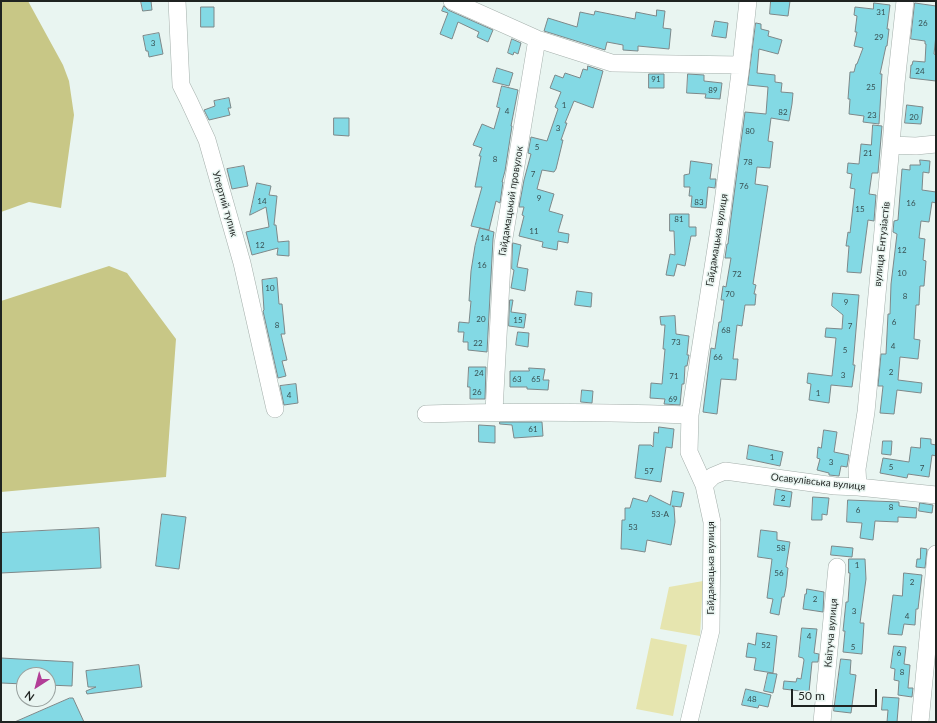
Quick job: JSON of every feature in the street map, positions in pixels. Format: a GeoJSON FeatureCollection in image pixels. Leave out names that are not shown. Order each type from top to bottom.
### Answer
{"type":"FeatureCollection","features":[{"type":"Feature","properties":{"kind":"street","name":"Упертий тупик"},"geometry":{"type":"LineString","coordinates":[[177,1],[181,85],[209,148],[242,263],[275,409]]}},
{"type":"Feature","properties":{"kind":"street"},"geometry":{"type":"LineString","coordinates":[[452,1],[537,39],[612,63],[741,65]]}},
{"type":"Feature","properties":{"kind":"street","name":"Гайдамацька вулиця"},"geometry":{"type":"LineString","coordinates":[[689,722],[711,630],[712,522],[704,484],[689,452],[690,415],[722,210],[748,1]]}},
{"type":"Feature","properties":{"kind":"street","name":"вулиця Ентузіастів"},"geometry":{"type":"LineString","coordinates":[[858,487],[857,469],[866,412],[896,83],[905,1]]}},
{"type":"Feature","properties":{"kind":"street","name":"Гайдамацький провулок"},"geometry":{"type":"LineString","coordinates":[[494,412],[503,244],[537,39]]}},
{"type":"Feature","properties":{"kind":"street"},"geometry":{"type":"LineString","coordinates":[[891,145],[916,146],[936,144]]}},
{"type":"Feature","properties":{"kind":"street"},"geometry":{"type":"LineString","coordinates":[[426,414],[494,412],[603,412],[690,415]]}},
{"type":"Feature","properties":{"kind":"street","name":"Осавулівська вулиця"},"geometry":{"type":"LineString","coordinates":[[704,484],[713,476],[725,471],[835,486],[936,495]]}},
{"type":"Feature","properties":{"kind":"street"},"geometry":{"type":"LineString","coordinates":[[920,722],[936,554]]}},
{"type":"Feature","properties":{"kind":"street","name":"Квітуча вулиця"},"geometry":{"type":"LineString","coordinates":[[822,722],[837,568]]}},
{"type":"Feature","properties":{"kind":"green space"},"geometry":{"type":"Polygon","coordinates":[[[703,581],[700,636],[660,629],[669,587],[703,581]]]}},
{"type":"Feature","properties":{"kind":"green space"},"geometry":{"type":"Polygon","coordinates":[[[651,638],[687,645],[673,716],[636,709],[651,638]]]}},
{"type":"Feature","properties":{"kind":"shaded area"},"geometry":{"type":"Polygon","coordinates":[[[1,1],[28,1],[63,65],[69,81],[74,115],[61,208],[29,202],[1,212],[1,1]]]}},
{"type":"Feature","properties":{"kind":"shaded area"},"geometry":{"type":"Polygon","coordinates":[[[109,266],[127,273],[176,339],[166,477],[1,492],[1,301],[109,266]]]}},
{"type":"Feature","properties":{"kind":"building"},"geometry":{"type":"Polygon","coordinates":[[[141,1],[151,1],[152,10],[143,11],[141,1]]]}},
{"type":"Feature","properties":{"kind":"building"},"geometry":{"type":"Polygon","coordinates":[[[771,1],[790,1],[788,16],[770,14],[771,1]]]}},
{"type":"Feature","properties":{"kind":"building"},"geometry":{"type":"Polygon","coordinates":[[[874,3],[890,5],[887,29],[889,29],[887,46],[880,74],[882,74],[879,124],[863,122],[864,116],[849,114],[850,99],[848,99],[850,72],[854,72],[863,48],[854,46],[857,32],[855,32],[857,16],[854,15],[855,7],[873,9],[874,3]]]}},
{"type":"Feature","properties":{"kind":"building"},"geometry":{"type":"Polygon","coordinates":[[[915,3],[936,6],[936,35],[934,54],[936,55],[936,81],[910,78],[911,65],[913,61],[925,62],[925,41],[911,39],[915,3]]]}},
{"type":"Feature","properties":{"kind":"building"},"geometry":{"type":"Polygon","coordinates":[[[444,6],[448,10],[493,30],[488,42],[477,37],[479,32],[458,22],[452,39],[440,34],[448,13],[442,11],[444,6]]]}},
{"type":"Feature","properties":{"kind":"building"},"geometry":{"type":"Polygon","coordinates":[[[201,7],[214,7],[214,27],[201,27],[201,7]]]}},
{"type":"Feature","properties":{"kind":"building"},"geometry":{"type":"Polygon","coordinates":[[[657,10],[665,11],[663,28],[671,29],[669,49],[638,46],[638,51],[623,50],[623,45],[607,42],[605,50],[544,31],[548,18],[577,27],[580,12],[594,15],[595,11],[635,19],[636,12],[656,16],[657,10]]]}},
{"type":"Feature","properties":{"kind":"building"},"geometry":{"type":"Polygon","coordinates":[[[715,21],[728,23],[726,38],[712,36],[715,21]]]}},
{"type":"Feature","properties":{"kind":"building"},"geometry":{"type":"Polygon","coordinates":[[[756,23],[761,24],[761,29],[769,31],[768,36],[782,40],[778,54],[759,49],[757,73],[775,75],[775,82],[782,83],[781,92],[793,93],[792,104],[789,121],[771,118],[768,141],[773,142],[770,168],[757,167],[755,184],[768,186],[753,284],[756,285],[754,294],[756,294],[755,305],[745,305],[742,326],[737,325],[733,359],[738,359],[736,380],[721,379],[717,414],[703,412],[711,348],[715,349],[724,300],[721,300],[723,286],[726,287],[731,258],[725,258],[745,112],[766,114],[768,87],[748,85],[756,23]]]}},
{"type":"Feature","properties":{"kind":"building"},"geometry":{"type":"Polygon","coordinates":[[[159,33],[163,54],[149,57],[148,51],[146,51],[143,36],[159,33]]]}},
{"type":"Feature","properties":{"kind":"building"},"geometry":{"type":"Polygon","coordinates":[[[512,39],[521,43],[518,54],[514,52],[513,55],[508,53],[512,39]]]}},
{"type":"Feature","properties":{"kind":"building"},"geometry":{"type":"Polygon","coordinates":[[[588,66],[603,71],[593,108],[574,101],[565,123],[567,123],[561,140],[563,140],[556,169],[554,172],[542,170],[537,189],[554,194],[549,211],[563,215],[558,232],[569,234],[568,243],[558,241],[557,250],[542,247],[543,242],[519,236],[524,216],[522,215],[524,207],[519,207],[531,154],[528,153],[531,137],[547,141],[558,109],[555,107],[561,92],[550,88],[555,75],[563,78],[565,73],[580,78],[583,69],[587,70],[588,66]]]}},
{"type":"Feature","properties":{"kind":"building"},"geometry":{"type":"Polygon","coordinates":[[[497,68],[513,73],[509,86],[493,82],[497,68]]]}},
{"type":"Feature","properties":{"kind":"building"},"geometry":{"type":"Polygon","coordinates":[[[649,74],[664,74],[664,88],[649,88],[649,74]]]}},
{"type":"Feature","properties":{"kind":"building"},"geometry":{"type":"Polygon","coordinates":[[[688,74],[704,75],[704,81],[722,83],[720,99],[705,98],[706,94],[687,93],[688,74]]]}},
{"type":"Feature","properties":{"kind":"building"},"geometry":{"type":"Polygon","coordinates":[[[502,86],[518,90],[502,182],[500,203],[496,201],[489,230],[471,226],[482,187],[475,187],[481,156],[479,156],[482,148],[473,145],[482,124],[494,129],[500,108],[497,107],[502,86]]]}},
{"type":"Feature","properties":{"kind":"building"},"geometry":{"type":"Polygon","coordinates":[[[229,98],[231,108],[228,108],[230,115],[209,120],[204,110],[215,106],[214,101],[229,98]]]}},
{"type":"Feature","properties":{"kind":"building"},"geometry":{"type":"Polygon","coordinates":[[[907,105],[923,107],[921,124],[905,123],[907,105]]]}},
{"type":"Feature","properties":{"kind":"building"},"geometry":{"type":"Polygon","coordinates":[[[334,118],[349,118],[349,136],[334,135],[334,118]]]}},
{"type":"Feature","properties":{"kind":"building"},"geometry":{"type":"Polygon","coordinates":[[[873,125],[882,126],[878,173],[872,173],[869,194],[876,195],[874,221],[868,220],[861,273],[847,272],[849,246],[846,246],[848,232],[850,233],[855,189],[850,188],[852,174],[847,173],[848,163],[859,164],[861,144],[871,145],[873,125]]]}},
{"type":"Feature","properties":{"kind":"building"},"geometry":{"type":"Polygon","coordinates":[[[920,160],[930,161],[929,173],[923,172],[922,190],[936,192],[936,203],[932,202],[929,222],[921,221],[919,238],[925,239],[923,260],[926,261],[924,286],[920,286],[919,305],[916,305],[914,339],[920,340],[918,359],[900,357],[898,380],[922,383],[921,393],[897,390],[894,414],[880,413],[883,386],[878,386],[881,354],[886,354],[888,314],[890,314],[891,284],[897,234],[893,232],[894,221],[898,220],[902,169],[910,170],[910,165],[920,165],[920,160]]]}},
{"type":"Feature","properties":{"kind":"building"},"geometry":{"type":"Polygon","coordinates":[[[691,161],[712,164],[710,179],[716,179],[715,188],[708,187],[706,208],[691,207],[692,196],[689,196],[690,187],[684,187],[684,175],[689,174],[691,161]]]}},
{"type":"Feature","properties":{"kind":"building"},"geometry":{"type":"Polygon","coordinates":[[[244,166],[248,186],[232,189],[227,169],[244,166]]]}},
{"type":"Feature","properties":{"kind":"building"},"geometry":{"type":"Polygon","coordinates":[[[257,183],[271,186],[269,195],[277,196],[274,225],[276,225],[278,242],[289,241],[289,256],[277,255],[278,248],[252,255],[246,232],[269,227],[266,207],[250,215],[257,183]]]}},
{"type":"Feature","properties":{"kind":"building"},"geometry":{"type":"Polygon","coordinates":[[[670,214],[689,214],[689,227],[696,227],[696,236],[691,236],[685,266],[677,264],[674,276],[666,275],[670,254],[675,255],[674,231],[670,231],[670,214]]]}},
{"type":"Feature","properties":{"kind":"building"},"geometry":{"type":"Polygon","coordinates":[[[480,228],[494,232],[487,352],[468,350],[468,342],[463,342],[464,332],[458,332],[459,322],[469,323],[471,271],[475,246],[480,228]]]}},
{"type":"Feature","properties":{"kind":"building"},"geometry":{"type":"Polygon","coordinates":[[[513,243],[521,245],[517,267],[528,269],[525,291],[511,288],[514,270],[512,269],[513,243]]]}},
{"type":"Feature","properties":{"kind":"building"},"geometry":{"type":"Polygon","coordinates":[[[277,278],[279,304],[282,304],[285,334],[281,334],[287,360],[282,361],[286,376],[278,378],[263,311],[262,280],[277,278]]]}},
{"type":"Feature","properties":{"kind":"building"},"geometry":{"type":"Polygon","coordinates":[[[577,291],[592,293],[591,307],[575,305],[577,291]]]}},
{"type":"Feature","properties":{"kind":"building"},"geometry":{"type":"Polygon","coordinates":[[[833,293],[859,295],[853,365],[855,365],[852,387],[831,385],[829,403],[809,400],[811,384],[807,383],[808,373],[832,376],[836,338],[825,337],[826,328],[842,329],[843,315],[832,306],[833,293]]]}},
{"type":"Feature","properties":{"kind":"building"},"geometry":{"type":"Polygon","coordinates":[[[510,300],[513,300],[511,312],[526,314],[524,328],[509,326],[510,300]]]}},
{"type":"Feature","properties":{"kind":"building"},"geometry":{"type":"Polygon","coordinates":[[[675,316],[676,334],[689,336],[687,355],[689,355],[687,366],[685,366],[684,384],[682,384],[680,405],[664,404],[665,399],[650,398],[651,383],[662,384],[665,349],[663,349],[665,325],[661,325],[660,317],[675,316]]]}},
{"type":"Feature","properties":{"kind":"building"},"geometry":{"type":"Polygon","coordinates":[[[518,332],[529,333],[528,347],[516,345],[518,332]]]}},
{"type":"Feature","properties":{"kind":"building"},"geometry":{"type":"Polygon","coordinates":[[[469,367],[486,367],[485,399],[470,399],[470,387],[468,387],[469,367]]]}},
{"type":"Feature","properties":{"kind":"building"},"geometry":{"type":"Polygon","coordinates":[[[529,368],[545,369],[543,380],[549,380],[548,390],[527,389],[527,387],[510,387],[510,371],[529,371],[529,368]]]}},
{"type":"Feature","properties":{"kind":"building"},"geometry":{"type":"Polygon","coordinates":[[[296,384],[298,403],[284,405],[280,386],[296,384]]]}},
{"type":"Feature","properties":{"kind":"building"},"geometry":{"type":"Polygon","coordinates":[[[582,390],[593,391],[592,403],[581,402],[582,390]]]}},
{"type":"Feature","properties":{"kind":"building"},"geometry":{"type":"Polygon","coordinates":[[[500,422],[542,422],[543,436],[514,438],[512,425],[500,424],[500,422]]]}},
{"type":"Feature","properties":{"kind":"building"},"geometry":{"type":"Polygon","coordinates":[[[479,425],[495,426],[495,443],[479,442],[479,425]]]}},
{"type":"Feature","properties":{"kind":"building"},"geometry":{"type":"Polygon","coordinates":[[[659,427],[674,429],[672,448],[666,447],[661,482],[635,478],[639,445],[651,445],[653,447],[654,432],[658,433],[659,427]]]}},
{"type":"Feature","properties":{"kind":"building"},"geometry":{"type":"Polygon","coordinates":[[[824,430],[837,432],[834,452],[849,455],[847,467],[841,466],[839,476],[829,475],[829,473],[817,470],[820,459],[817,458],[818,447],[821,448],[824,430]]]}},
{"type":"Feature","properties":{"kind":"building"},"geometry":{"type":"Polygon","coordinates":[[[921,438],[931,439],[931,444],[936,445],[936,456],[932,455],[929,477],[908,474],[907,478],[880,473],[883,458],[909,462],[911,447],[920,448],[921,438]]]}},
{"type":"Feature","properties":{"kind":"building"},"geometry":{"type":"Polygon","coordinates":[[[883,441],[892,441],[891,455],[882,454],[883,441]]]}},
{"type":"Feature","properties":{"kind":"building"},"geometry":{"type":"Polygon","coordinates":[[[749,445],[783,452],[780,466],[747,459],[749,445]]]}},
{"type":"Feature","properties":{"kind":"building"},"geometry":{"type":"Polygon","coordinates":[[[776,489],[792,492],[790,507],[774,505],[776,489]]]}},
{"type":"Feature","properties":{"kind":"building"},"geometry":{"type":"Polygon","coordinates":[[[673,491],[684,493],[681,507],[672,506],[674,507],[675,522],[671,545],[647,540],[645,552],[621,549],[622,520],[625,520],[625,508],[630,508],[633,498],[647,502],[650,495],[670,505],[673,491]]]}},
{"type":"Feature","properties":{"kind":"building"},"geometry":{"type":"Polygon","coordinates":[[[813,497],[829,498],[827,515],[822,514],[822,520],[812,520],[813,497]]]}},
{"type":"Feature","properties":{"kind":"building"},"geometry":{"type":"Polygon","coordinates":[[[848,500],[899,502],[899,506],[917,508],[916,518],[898,517],[898,522],[875,521],[873,540],[860,538],[862,523],[847,522],[848,500]]]}},
{"type":"Feature","properties":{"kind":"building"},"geometry":{"type":"Polygon","coordinates":[[[920,503],[933,505],[932,513],[919,511],[920,503]]]}},
{"type":"Feature","properties":{"kind":"building"},"geometry":{"type":"Polygon","coordinates":[[[162,514],[186,517],[179,569],[156,566],[162,514]]]}},
{"type":"Feature","properties":{"kind":"building"},"geometry":{"type":"Polygon","coordinates":[[[99,528],[101,568],[1,573],[1,533],[99,528]]]}},
{"type":"Feature","properties":{"kind":"building"},"geometry":{"type":"Polygon","coordinates":[[[761,530],[777,532],[777,540],[790,542],[786,567],[788,568],[786,587],[784,597],[782,597],[779,615],[770,613],[773,599],[767,598],[772,559],[758,557],[761,530]]]}},
{"type":"Feature","properties":{"kind":"building"},"geometry":{"type":"Polygon","coordinates":[[[832,546],[853,548],[852,557],[831,555],[832,546]]]}},
{"type":"Feature","properties":{"kind":"building"},"geometry":{"type":"Polygon","coordinates":[[[921,548],[927,549],[925,568],[916,567],[917,559],[920,559],[921,548]]]}},
{"type":"Feature","properties":{"kind":"building"},"geometry":{"type":"Polygon","coordinates":[[[849,559],[865,559],[866,579],[860,623],[864,623],[862,654],[843,652],[845,631],[843,631],[846,602],[848,602],[850,573],[849,559]]]}},
{"type":"Feature","properties":{"kind":"building"},"geometry":{"type":"Polygon","coordinates":[[[904,573],[922,575],[918,609],[916,609],[915,625],[904,624],[902,635],[888,634],[893,595],[902,596],[904,573]]]}},
{"type":"Feature","properties":{"kind":"building"},"geometry":{"type":"Polygon","coordinates":[[[807,589],[824,592],[823,612],[803,609],[807,589]]]}},
{"type":"Feature","properties":{"kind":"building"},"geometry":{"type":"Polygon","coordinates":[[[802,628],[817,629],[814,653],[819,654],[818,662],[812,662],[809,692],[783,689],[784,681],[796,682],[797,678],[801,679],[804,660],[803,658],[799,657],[802,628]]]}},
{"type":"Feature","properties":{"kind":"building"},"geometry":{"type":"Polygon","coordinates":[[[757,633],[777,636],[773,673],[754,670],[756,658],[746,657],[748,643],[755,645],[757,633]]]}},
{"type":"Feature","properties":{"kind":"building"},"geometry":{"type":"Polygon","coordinates":[[[894,646],[906,647],[904,664],[910,665],[908,688],[913,688],[912,697],[898,695],[899,681],[894,680],[895,669],[891,668],[894,646]]]}},
{"type":"Feature","properties":{"kind":"building"},"geometry":{"type":"Polygon","coordinates":[[[1,658],[73,662],[72,686],[56,685],[56,667],[16,667],[16,684],[1,683],[1,658]]]}},
{"type":"Feature","properties":{"kind":"building"},"geometry":{"type":"Polygon","coordinates":[[[841,659],[851,660],[850,674],[856,675],[851,713],[834,711],[841,659]]]}},
{"type":"Feature","properties":{"kind":"building"},"geometry":{"type":"Polygon","coordinates":[[[139,665],[142,687],[87,694],[86,691],[96,687],[88,687],[86,671],[139,665]]]}},
{"type":"Feature","properties":{"kind":"building"},"geometry":{"type":"Polygon","coordinates":[[[768,673],[777,674],[773,693],[764,691],[768,673]]]}},
{"type":"Feature","properties":{"kind":"building"},"geometry":{"type":"Polygon","coordinates":[[[746,689],[771,695],[768,707],[759,705],[758,708],[742,705],[746,689]]]}},
{"type":"Feature","properties":{"kind":"building"},"geometry":{"type":"Polygon","coordinates":[[[883,697],[899,698],[897,722],[887,722],[888,710],[882,710],[883,697]]]}},
{"type":"Feature","properties":{"kind":"building"},"geometry":{"type":"Polygon","coordinates":[[[73,698],[84,722],[15,722],[49,707],[56,707],[56,704],[73,698]]]}}]}
